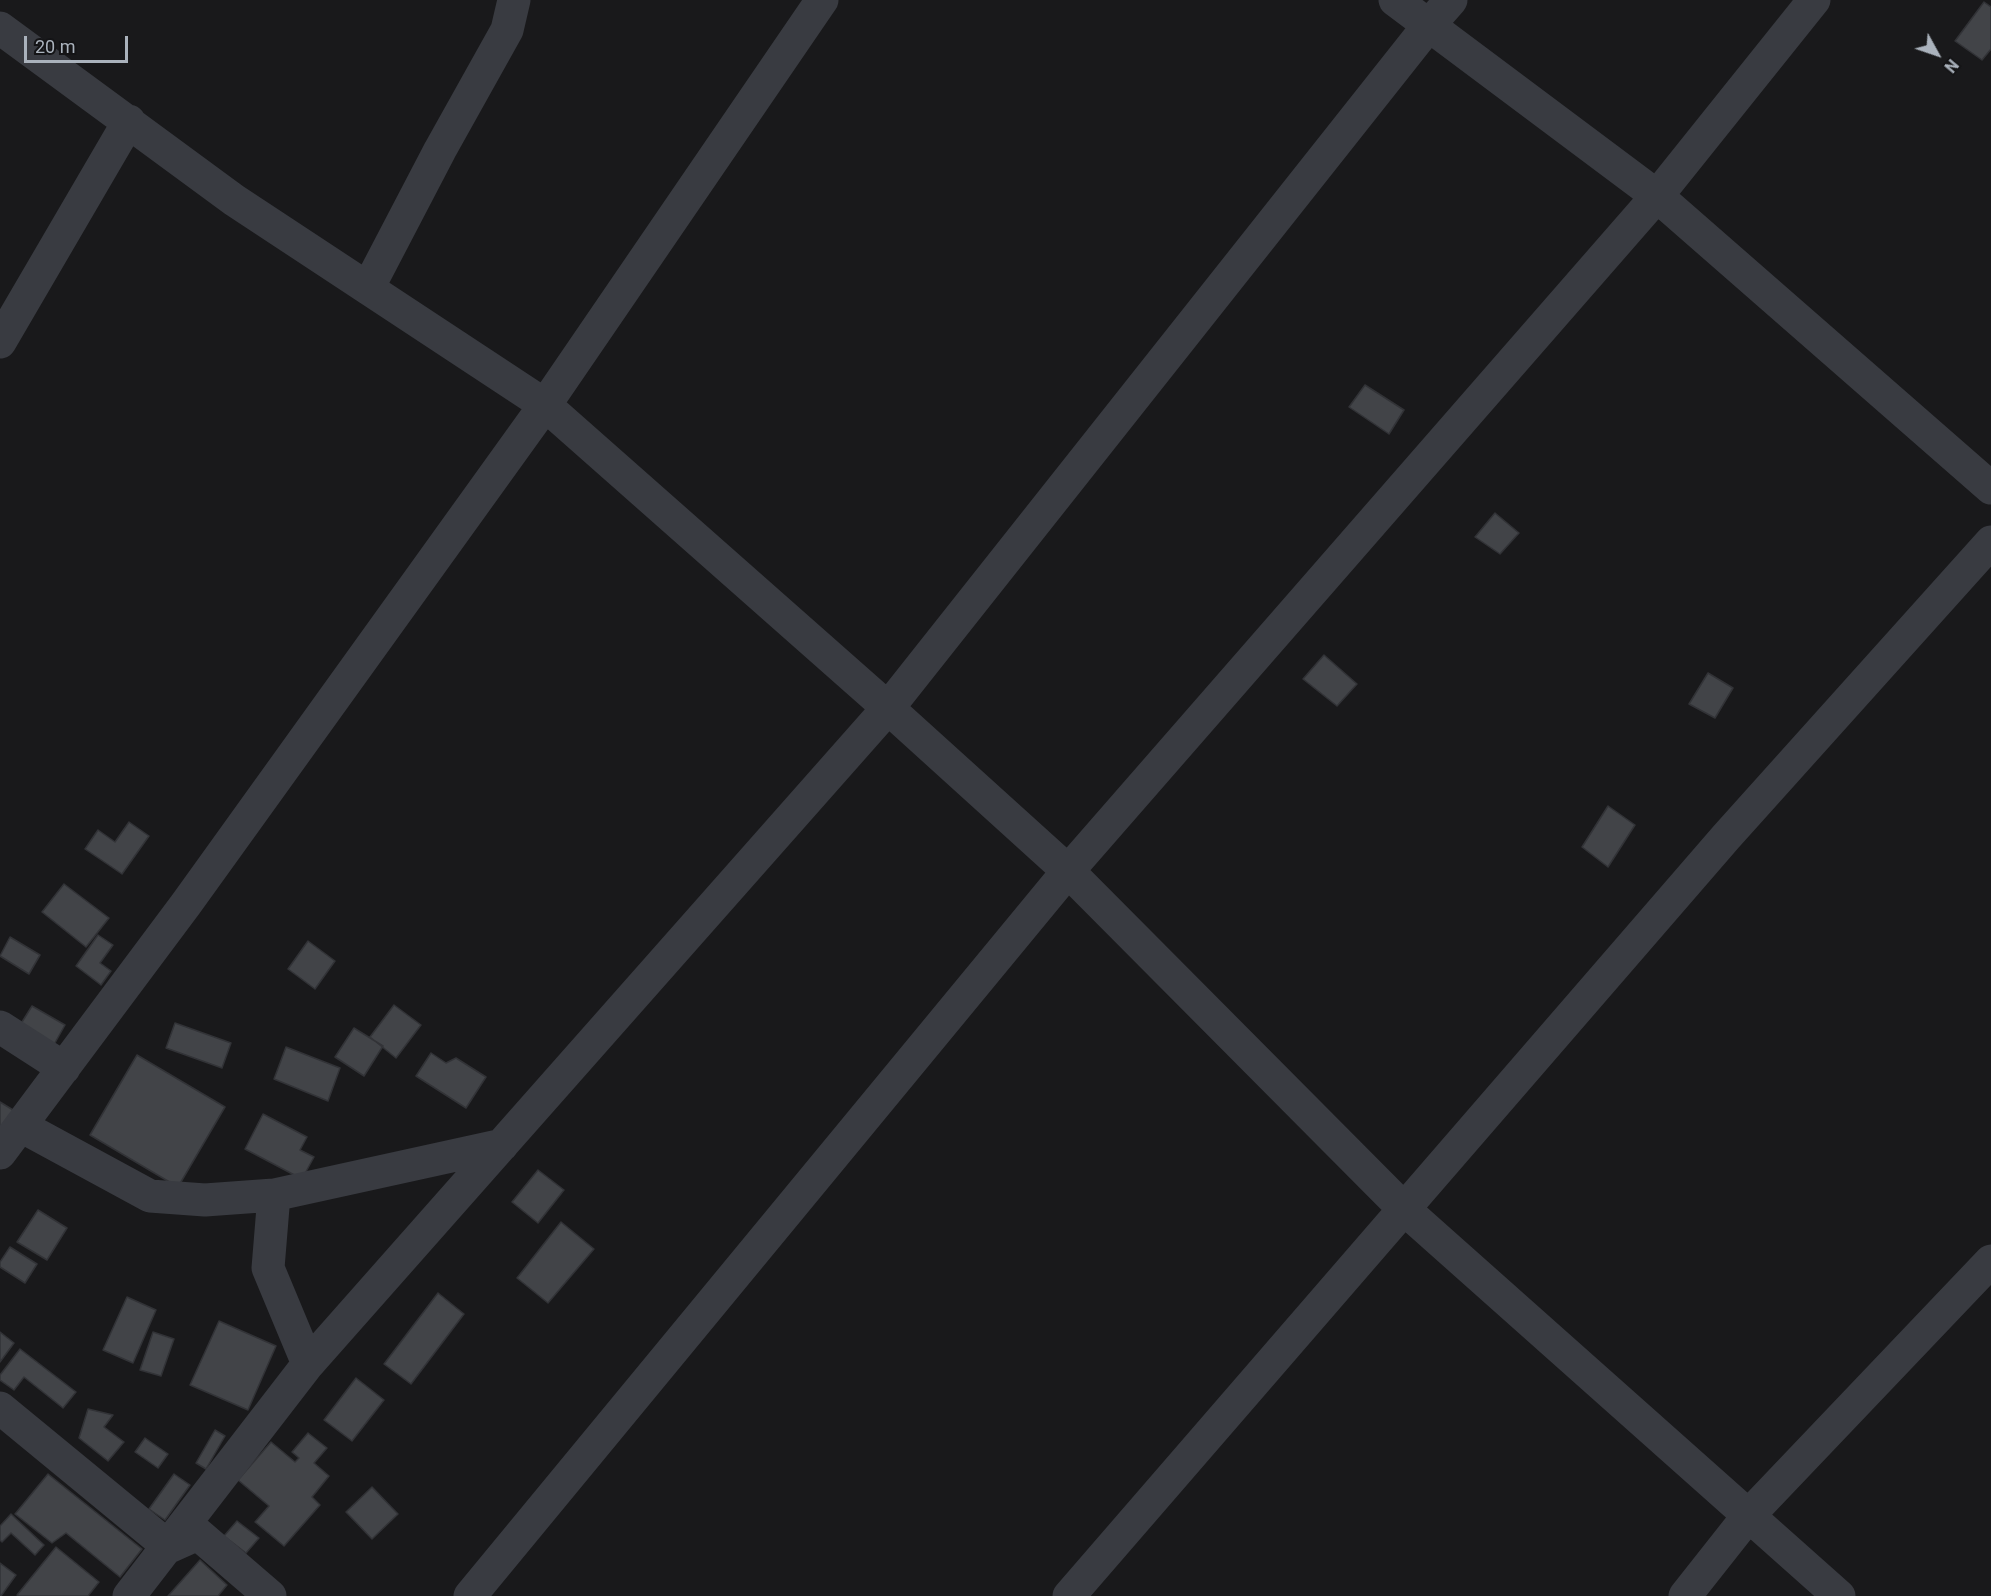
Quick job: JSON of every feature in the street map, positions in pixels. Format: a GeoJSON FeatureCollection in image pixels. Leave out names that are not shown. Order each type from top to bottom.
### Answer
{"type":"FeatureCollection","features":[{"type":"Feature","properties":{"kind":"street"},"geometry":{"type":"LineString","coordinates":[[368,288],[440,150],[507,30],[514,0]]}},
{"type":"Feature","properties":{"kind":"street"},"geometry":{"type":"LineString","coordinates":[[0,1153],[186,904],[545,405],[822,0]]}},
{"type":"Feature","properties":{"kind":"street"},"geometry":{"type":"LineString","coordinates":[[1395,0],[1657,196],[1991,488]]}},
{"type":"Feature","properties":{"kind":"street"},"geometry":{"type":"LineString","coordinates":[[129,1596],[308,1364],[888,708],[1451,0]]}},
{"type":"Feature","properties":{"kind":"street"},"geometry":{"type":"LineString","coordinates":[[470,1596],[1068,871],[1657,196],[1814,0]]}},
{"type":"Feature","properties":{"kind":"street"},"geometry":{"type":"LineString","coordinates":[[0,28],[129,121],[234,201],[545,405],[888,708],[1068,871],[1404,1209],[1839,1596]]}},
{"type":"Feature","properties":{"kind":"street"},"geometry":{"type":"LineString","coordinates":[[0,342],[129,121]]}},
{"type":"Feature","properties":{"kind":"street"},"geometry":{"type":"LineString","coordinates":[[1069,1596],[1726,837],[1991,542]]}},
{"type":"Feature","properties":{"kind":"street"},"geometry":{"type":"LineString","coordinates":[[0,1027],[64,1068]]}},
{"type":"Feature","properties":{"kind":"street"},"geometry":{"type":"LineString","coordinates":[[21,1126],[150,1196],[206,1200],[274,1195],[502,1145]]}},
{"type":"Feature","properties":{"kind":"street"},"geometry":{"type":"LineString","coordinates":[[274,1195],[268,1268],[308,1364]]}},
{"type":"Feature","properties":{"kind":"street"},"geometry":{"type":"LineString","coordinates":[[1685,1596],[1749,1515],[1991,1261]]}},
{"type":"Feature","properties":{"kind":"street"},"geometry":{"type":"LineString","coordinates":[[0,1408],[169,1547]]}},
{"type":"Feature","properties":{"kind":"street"},"geometry":{"type":"LineString","coordinates":[[169,1547],[198,1534],[270,1596]]}},
{"type":"Feature","properties":{"kind":"building"},"geometry":{"type":"Polygon","coordinates":[[[1984,2],[1991,7],[1991,49],[1982,60],[1955,41],[1984,2]]]}},
{"type":"Feature","properties":{"kind":"building"},"geometry":{"type":"Polygon","coordinates":[[[1365,385],[1404,410],[1389,434],[1349,407],[1365,385]]]}},
{"type":"Feature","properties":{"kind":"building"},"geometry":{"type":"Polygon","coordinates":[[[1495,513],[1519,533],[1500,554],[1475,537],[1495,513]]]}},
{"type":"Feature","properties":{"kind":"building"},"geometry":{"type":"Polygon","coordinates":[[[1324,655],[1357,684],[1337,706],[1303,679],[1324,655]]]}},
{"type":"Feature","properties":{"kind":"building"},"geometry":{"type":"Polygon","coordinates":[[[1708,673],[1733,688],[1715,718],[1689,704],[1708,673]]]}},
{"type":"Feature","properties":{"kind":"building"},"geometry":{"type":"Polygon","coordinates":[[[1608,806],[1635,825],[1608,867],[1582,847],[1608,806]]]}},
{"type":"Feature","properties":{"kind":"building"},"geometry":{"type":"Polygon","coordinates":[[[129,822],[149,836],[122,874],[85,849],[98,830],[115,842],[129,822]]]}},
{"type":"Feature","properties":{"kind":"building"},"geometry":{"type":"Polygon","coordinates":[[[64,884],[109,918],[86,947],[42,912],[64,884]]]}},
{"type":"Feature","properties":{"kind":"building"},"geometry":{"type":"Polygon","coordinates":[[[98,935],[113,945],[100,963],[111,971],[101,985],[76,966],[98,935]]]}},
{"type":"Feature","properties":{"kind":"building"},"geometry":{"type":"Polygon","coordinates":[[[10,937],[40,955],[29,974],[0,956],[10,937]]]}},
{"type":"Feature","properties":{"kind":"building"},"geometry":{"type":"Polygon","coordinates":[[[308,941],[335,961],[315,989],[288,969],[308,941]]]}},
{"type":"Feature","properties":{"kind":"building"},"geometry":{"type":"Polygon","coordinates":[[[394,1005],[421,1025],[396,1058],[370,1037],[394,1005]]]}},
{"type":"Feature","properties":{"kind":"building"},"geometry":{"type":"Polygon","coordinates":[[[32,1006],[65,1025],[51,1050],[17,1030],[32,1006]]]}},
{"type":"Feature","properties":{"kind":"building"},"geometry":{"type":"Polygon","coordinates":[[[175,1023],[231,1043],[222,1068],[166,1048],[175,1023]]]}},
{"type":"Feature","properties":{"kind":"building"},"geometry":{"type":"Polygon","coordinates":[[[354,1028],[383,1046],[364,1076],[335,1057],[354,1028]]]}},
{"type":"Feature","properties":{"kind":"building"},"geometry":{"type":"Polygon","coordinates":[[[286,1047],[340,1068],[328,1101],[274,1079],[286,1047]]]}},
{"type":"Feature","properties":{"kind":"building"},"geometry":{"type":"Polygon","coordinates":[[[431,1053],[446,1063],[456,1058],[486,1077],[466,1108],[416,1076],[431,1053]]]}},
{"type":"Feature","properties":{"kind":"building"},"geometry":{"type":"Polygon","coordinates":[[[137,1055],[225,1107],[178,1187],[90,1135],[137,1055]]]}},
{"type":"Feature","properties":{"kind":"building"},"geometry":{"type":"Polygon","coordinates":[[[0,1102],[18,1113],[0,1141],[0,1102]]]}},
{"type":"Feature","properties":{"kind":"building"},"geometry":{"type":"Polygon","coordinates":[[[263,1114],[307,1137],[300,1150],[314,1157],[302,1179],[245,1149],[263,1114]]]}},
{"type":"Feature","properties":{"kind":"building"},"geometry":{"type":"Polygon","coordinates":[[[538,1170],[564,1190],[538,1223],[512,1202],[538,1170]]]}},
{"type":"Feature","properties":{"kind":"building"},"geometry":{"type":"Polygon","coordinates":[[[38,1210],[67,1228],[47,1260],[17,1242],[38,1210]]]}},
{"type":"Feature","properties":{"kind":"building"},"geometry":{"type":"Polygon","coordinates":[[[561,1222],[594,1249],[548,1303],[517,1278],[561,1222]]]}},
{"type":"Feature","properties":{"kind":"building"},"geometry":{"type":"Polygon","coordinates":[[[10,1247],[37,1264],[25,1283],[0,1267],[0,1262],[10,1247]]]}},
{"type":"Feature","properties":{"kind":"building"},"geometry":{"type":"Polygon","coordinates":[[[438,1293],[464,1314],[411,1384],[384,1364],[438,1293]]]}},
{"type":"Feature","properties":{"kind":"building"},"geometry":{"type":"Polygon","coordinates":[[[127,1297],[156,1310],[133,1363],[103,1350],[127,1297]]]}},
{"type":"Feature","properties":{"kind":"building"},"geometry":{"type":"Polygon","coordinates":[[[219,1321],[276,1346],[248,1410],[190,1385],[219,1321]]]}},
{"type":"Feature","properties":{"kind":"building"},"geometry":{"type":"Polygon","coordinates":[[[0,1332],[14,1343],[0,1362],[0,1332]]]}},
{"type":"Feature","properties":{"kind":"building"},"geometry":{"type":"Polygon","coordinates":[[[153,1332],[174,1339],[161,1376],[140,1370],[153,1332]]]}},
{"type":"Feature","properties":{"kind":"building"},"geometry":{"type":"Polygon","coordinates":[[[20,1349],[76,1392],[63,1408],[24,1377],[14,1390],[0,1380],[0,1375],[20,1349]]]}},
{"type":"Feature","properties":{"kind":"building"},"geometry":{"type":"Polygon","coordinates":[[[356,1378],[384,1400],[352,1441],[324,1420],[356,1378]]]}},
{"type":"Feature","properties":{"kind":"building"},"geometry":{"type":"Polygon","coordinates":[[[88,1409],[113,1415],[104,1427],[124,1442],[108,1461],[79,1438],[88,1409]]]}},
{"type":"Feature","properties":{"kind":"building"},"geometry":{"type":"Polygon","coordinates":[[[215,1430],[225,1436],[206,1469],[196,1463],[215,1430]]]}},
{"type":"Feature","properties":{"kind":"building"},"geometry":{"type":"Polygon","coordinates":[[[308,1433],[327,1448],[314,1463],[329,1476],[312,1497],[320,1505],[284,1546],[255,1522],[269,1506],[238,1480],[271,1442],[295,1462],[299,1458],[292,1452],[308,1433]]]}},
{"type":"Feature","properties":{"kind":"building"},"geometry":{"type":"Polygon","coordinates":[[[145,1438],[168,1454],[158,1468],[135,1452],[145,1438]]]}},
{"type":"Feature","properties":{"kind":"building"},"geometry":{"type":"Polygon","coordinates":[[[48,1474],[142,1549],[120,1577],[66,1533],[52,1543],[15,1514],[48,1474]]]}},
{"type":"Feature","properties":{"kind":"building"},"geometry":{"type":"Polygon","coordinates":[[[174,1474],[190,1485],[165,1520],[149,1509],[174,1474]]]}},
{"type":"Feature","properties":{"kind":"building"},"geometry":{"type":"Polygon","coordinates":[[[372,1487],[398,1514],[372,1539],[346,1512],[372,1487]]]}},
{"type":"Feature","properties":{"kind":"building"},"geometry":{"type":"Polygon","coordinates":[[[11,1514],[44,1545],[35,1555],[11,1533],[2,1542],[0,1540],[0,1526],[11,1514]]]}},
{"type":"Feature","properties":{"kind":"building"},"geometry":{"type":"Polygon","coordinates":[[[237,1521],[259,1538],[246,1553],[224,1536],[237,1521]]]}},
{"type":"Feature","properties":{"kind":"building"},"geometry":{"type":"Polygon","coordinates":[[[56,1547],[99,1582],[88,1596],[17,1595],[56,1547]]]}},
{"type":"Feature","properties":{"kind":"building"},"geometry":{"type":"Polygon","coordinates":[[[200,1560],[227,1585],[218,1596],[168,1596],[200,1560]]]}},
{"type":"Feature","properties":{"kind":"building"},"geometry":{"type":"Polygon","coordinates":[[[0,1563],[16,1575],[1,1596],[0,1596],[0,1563]]]}}]}
